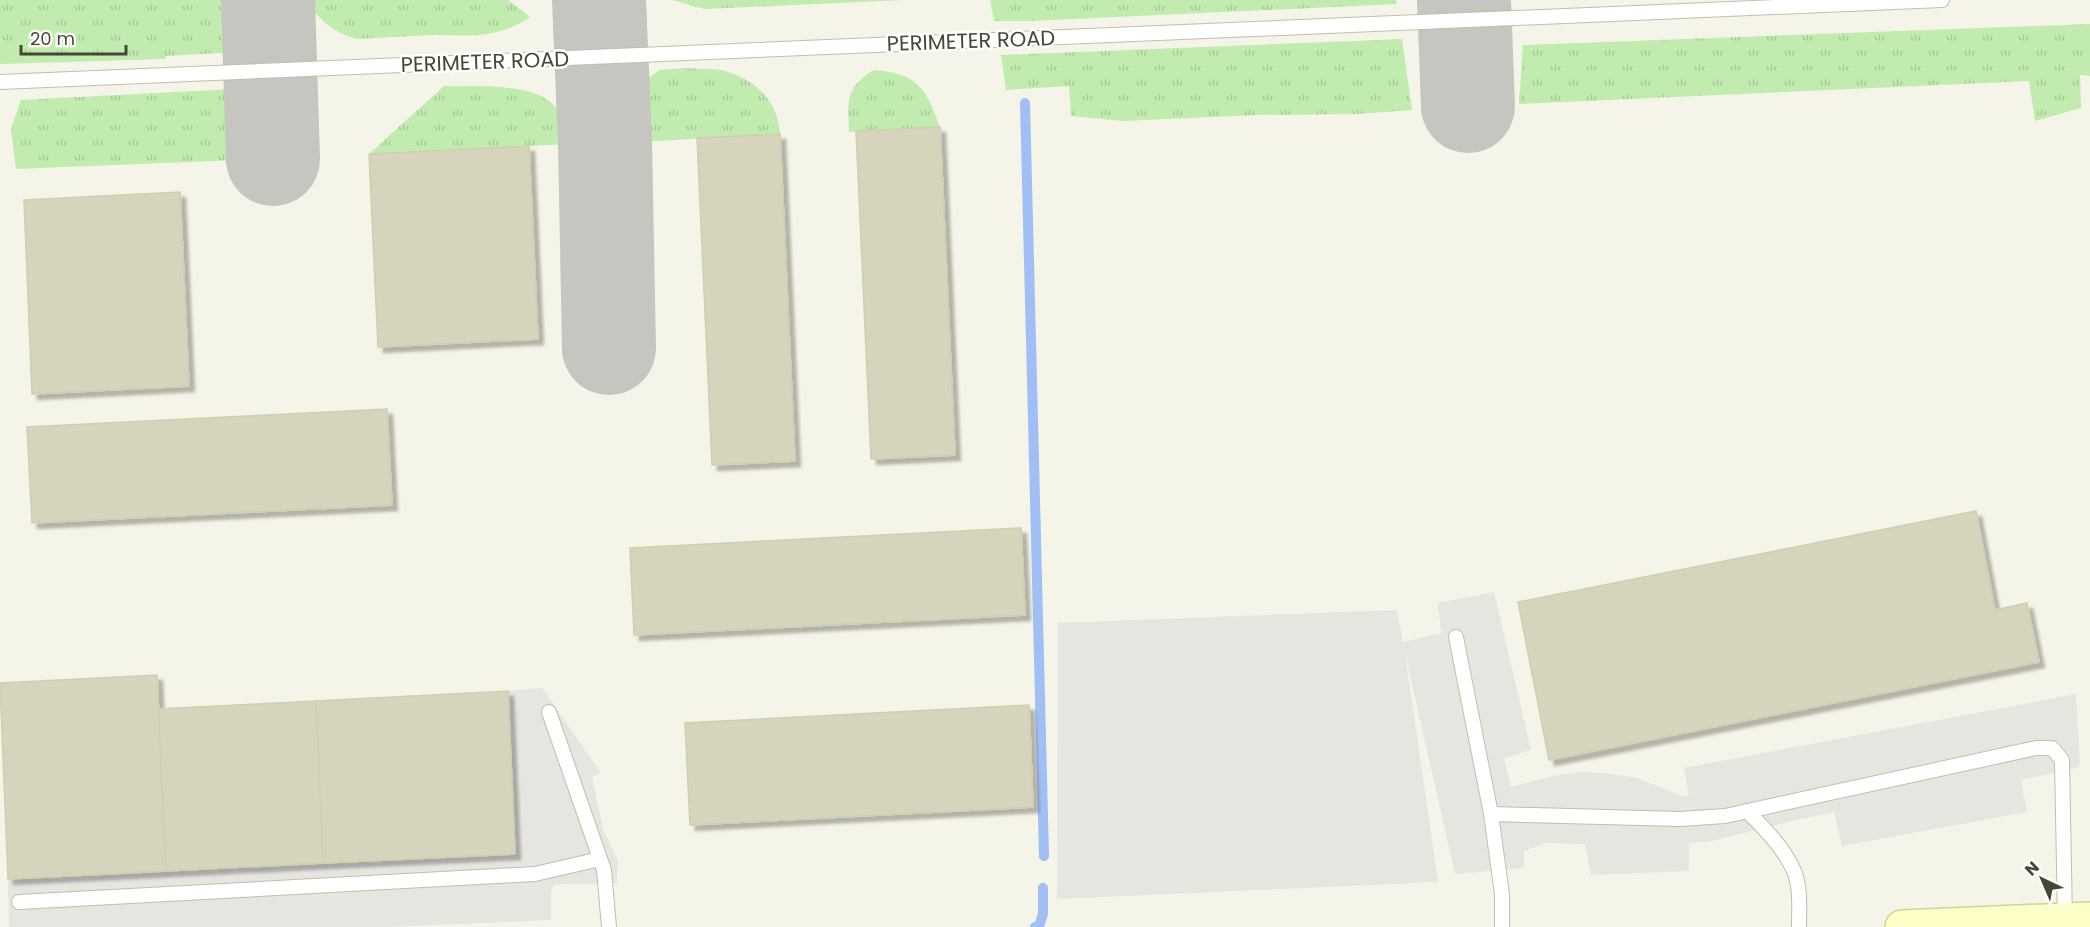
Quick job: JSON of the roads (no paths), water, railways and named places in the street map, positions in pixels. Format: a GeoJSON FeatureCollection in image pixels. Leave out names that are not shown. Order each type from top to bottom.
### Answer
{"type":"FeatureCollection","features":[{"type":"Feature","properties":{"kind":"street"},"geometry":{"type":"LineString","coordinates":[[1902,927],[2078,920]]}},
{"type":"Feature","properties":{"kind":"lane","name":"PERIMETER ROAD"},"geometry":{"type":"LineString","coordinates":[[0,82],[1942,0]]}},
{"type":"Feature","properties":{"kind":"lane"},"geometry":{"type":"LineString","coordinates":[[1456,637],[1491,814],[1502,894],[1502,927]]}},
{"type":"Feature","properties":{"kind":"lane"},"geometry":{"type":"LineString","coordinates":[[549,712],[604,870],[609,927]]}},
{"type":"Feature","properties":{"kind":"lane"},"geometry":{"type":"LineString","coordinates":[[1491,814],[1680,819],[1725,816],[2036,748],[2052,748],[2062,760],[2078,920]]}},
{"type":"Feature","properties":{"kind":"lane"},"geometry":{"type":"LineString","coordinates":[[1747,811],[1778,845],[1794,871],[1799,902],[1799,927]]}},
{"type":"Feature","properties":{"kind":"lane"},"geometry":{"type":"LineString","coordinates":[[19,902],[535,873],[600,859]]}},
{"type":"Feature","properties":{"kind":"waterway"},"geometry":{"type":"LineString","coordinates":[[1025,103],[1044,856]]}},
{"type":"Feature","properties":{"kind":"waterway"},"geometry":{"type":"LineString","coordinates":[[1035,927],[1039,926],[1043,914],[1043,888]]}}]}
